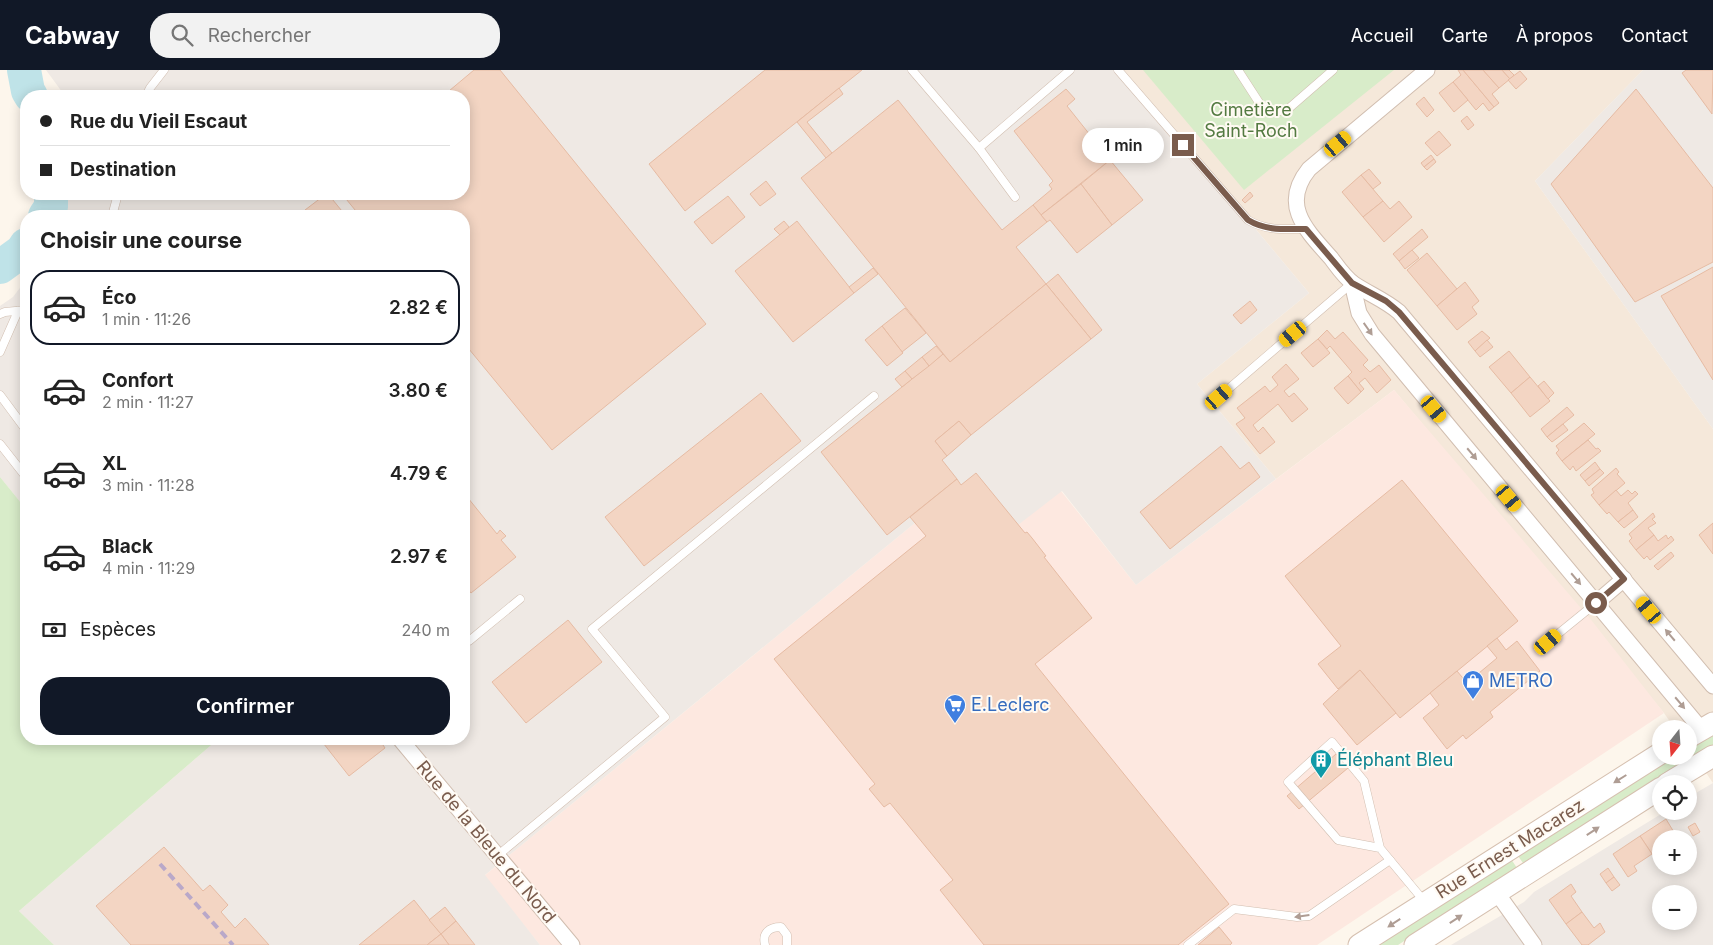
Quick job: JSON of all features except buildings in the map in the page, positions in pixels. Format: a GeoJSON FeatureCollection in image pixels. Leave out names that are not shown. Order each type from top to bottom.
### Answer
{"type":"FeatureCollection","features":[{"type":"Feature","properties":{"kind":"main road"},"geometry":{"type":"LineString","coordinates":[[1682,775],[1713,756]]}},
{"type":"Feature","properties":{"kind":"main road","name":"Rue Ernest Macarez"},"geometry":{"type":"LineString","coordinates":[[1359,945],[1652,759]]}},
{"type":"Feature","properties":{"kind":"main road","name":"Rue Ernest Macarez"},"geometry":{"type":"LineString","coordinates":[[1415,945],[1652,794]]}},
{"type":"Feature","properties":{"kind":"street"},"geometry":{"type":"LineString","coordinates":[[1427,70],[1309,169],[1300,182],[1296,201],[1298,215],[1306,229],[1352,283],[1386,301],[1399,312],[1713,686]]}},
{"type":"Feature","properties":{"kind":"street"},"geometry":{"type":"LineString","coordinates":[[1352,283],[1359,313],[1372,334],[1701,729]]}},
{"type":"Feature","properties":{"kind":"street"},"geometry":{"type":"LineString","coordinates":[[1596,603],[1624,579]]}},
{"type":"Feature","properties":{"kind":"street","name":"Rue de la Bleue du Nord"},"geometry":{"type":"LineString","coordinates":[[405,745],[572,945]]}},
{"type":"Feature","properties":{"kind":"street"},"geometry":{"type":"LineString","coordinates":[[1496,893],[1534,945]]}},
{"type":"Feature","properties":{"kind":"lane"},"geometry":{"type":"LineString","coordinates":[[149,90],[164,70]]}},
{"type":"Feature","properties":{"kind":"lane"},"geometry":{"type":"LineString","coordinates":[[912,70],[979,148],[1015,197]]}},
{"type":"Feature","properties":{"kind":"lane"},"geometry":{"type":"LineString","coordinates":[[979,148],[1070,70]]}},
{"type":"Feature","properties":{"kind":"lane"},"geometry":{"type":"LineString","coordinates":[[1118,70],[1248,220],[1272,229],[1306,229]]}},
{"type":"Feature","properties":{"kind":"lane"},"geometry":{"type":"LineString","coordinates":[[1238,70],[1260,104],[1271,112],[1287,110],[1333,70]]}},
{"type":"Feature","properties":{"kind":"lane"},"geometry":{"type":"LineString","coordinates":[[1219,397],[1352,283]]}},
{"type":"Feature","properties":{"kind":"lane"},"geometry":{"type":"LineString","coordinates":[[0,314],[18,311],[0,352]]}},
{"type":"Feature","properties":{"kind":"lane"},"geometry":{"type":"LineString","coordinates":[[0,395],[20,422]]}},
{"type":"Feature","properties":{"kind":"lane"},"geometry":{"type":"LineString","coordinates":[[497,856],[665,717],[592,629],[874,396]]}},
{"type":"Feature","properties":{"kind":"lane"},"geometry":{"type":"LineString","coordinates":[[0,444],[20,469]]}},
{"type":"Feature","properties":{"kind":"lane"},"geometry":{"type":"LineString","coordinates":[[470,640],[520,599]]}},
{"type":"Feature","properties":{"kind":"lane"},"geometry":{"type":"LineString","coordinates":[[1548,642],[1596,603]]}},
{"type":"Feature","properties":{"kind":"lane"},"geometry":{"type":"LineString","coordinates":[[1380,848],[1338,840],[1288,782],[1332,742],[1364,781],[1380,848],[1426,902]]}},
{"type":"Feature","properties":{"kind":"lane"},"geometry":{"type":"LineString","coordinates":[[1188,945],[1234,909],[1297,917],[1309,916],[1390,860]]}},
{"type":"Feature","properties":{"kind":"lane"},"geometry":{"type":"LineString","coordinates":[[765,945],[765,934],[771,928],[776,927],[781,927],[785,931],[788,944]]}},
{"type":"Feature","properties":{"kind":"shaded area"},"geometry":{"type":"Polygon","coordinates":[[[46,70],[1123,70],[1309,293],[1197,384],[1276,479],[1136,585],[1062,491],[1018,525],[976,473],[485,875],[540,945],[54,945],[19,911],[211,745],[470,745],[470,210],[63,210],[65,200],[470,200],[470,90],[61,90],[46,70]]]}},
{"type":"Feature","properties":{"kind":"shaded area"},"geometry":{"type":"Polygon","coordinates":[[[1123,70],[1643,70],[1535,181],[1713,429],[1713,783],[1698,761],[1698,720],[1669,720],[1394,390],[1276,479],[1197,384],[1309,293],[1123,70]]]}},
{"type":"Feature","properties":{"kind":"shaded area"},"geometry":{"type":"Polygon","coordinates":[[[1643,70],[1713,70],[1713,429],[1535,181],[1643,70]]]}},
{"type":"Feature","properties":{"kind":"shaded area"},"geometry":{"type":"Polygon","coordinates":[[[20,288],[20,502],[0,477],[0,306],[13,297],[20,288]]]}},
{"type":"Feature","properties":{"kind":"shaded area"},"geometry":{"type":"Polygon","coordinates":[[[1394,390],[1592,621],[1664,713],[1317,945],[540,945],[484,876],[976,473],[1061,491],[1136,585],[1394,390]]]}},
{"type":"Feature","properties":{"kind":"shaded area"},"geometry":{"type":"Polygon","coordinates":[[[1713,783],[1713,945],[1451,945],[1524,902],[1534,892],[1652,820],[1697,820],[1697,792],[1713,783]]]}},
{"type":"Feature","properties":{"kind":"green space","name":"Cimetière Saint-Roch"},"geometry":{"type":"Polygon","coordinates":[[[1143,70],[1394,70],[1244,190],[1143,70]]]}},
{"type":"Feature","properties":{"kind":"green space"},"geometry":{"type":"Polygon","coordinates":[[[0,477],[20,502],[20,745],[211,745],[19,911],[54,945],[0,945],[0,477]]]}},
{"type":"Feature","properties":{"kind":"green space"},"geometry":{"type":"Polygon","coordinates":[[[1713,733],[1713,747],[1698,755],[1698,741],[1713,733]]]}},
{"type":"Feature","properties":{"kind":"green space"},"geometry":{"type":"Polygon","coordinates":[[[1657,765],[1680,765],[1664,775],[1652,775],[1652,782],[1523,863],[1518,856],[1657,765]]]}},
{"type":"Feature","properties":{"kind":"green space"},"geometry":{"type":"Polygon","coordinates":[[[1511,859],[1517,868],[1398,945],[1378,945],[1511,859]]]}},
{"type":"Feature","properties":{"kind":"waterway"},"geometry":{"type":"LineString","coordinates":[[24,70],[28,90]]}},
{"type":"Feature","properties":{"kind":"waterway"},"geometry":{"type":"LineString","coordinates":[[49,210],[51,200]]}},
{"type":"Feature","properties":{"kind":"waterway"},"geometry":{"type":"LineString","coordinates":[[0,267],[20,252]]}},
{"type":"Feature","properties":{"kind":"railway"},"geometry":{"type":"LineString","coordinates":[[160,864],[233,945]]}},
{"type":"Feature","properties":{"kind":"place","name":"METRO"},"geometry":{"type":"Point","coordinates":[1473,700]}},
{"type":"Feature","properties":{"kind":"place","name":"E.Leclerc"},"geometry":{"type":"Point","coordinates":[955,724]}},
{"type":"Feature","properties":{"kind":"place","name":"Éléphant Bleu"},"geometry":{"type":"Point","coordinates":[1321,779]}},
{"type":"Feature","properties":{"kind":"route"},"geometry":{"type":"LineString","coordinates":[[1183,145],[1248,220],[1272,229],[1306,229],[1352,283],[1386,301],[1399,312],[1624,579],[1596,603]]}}]}
